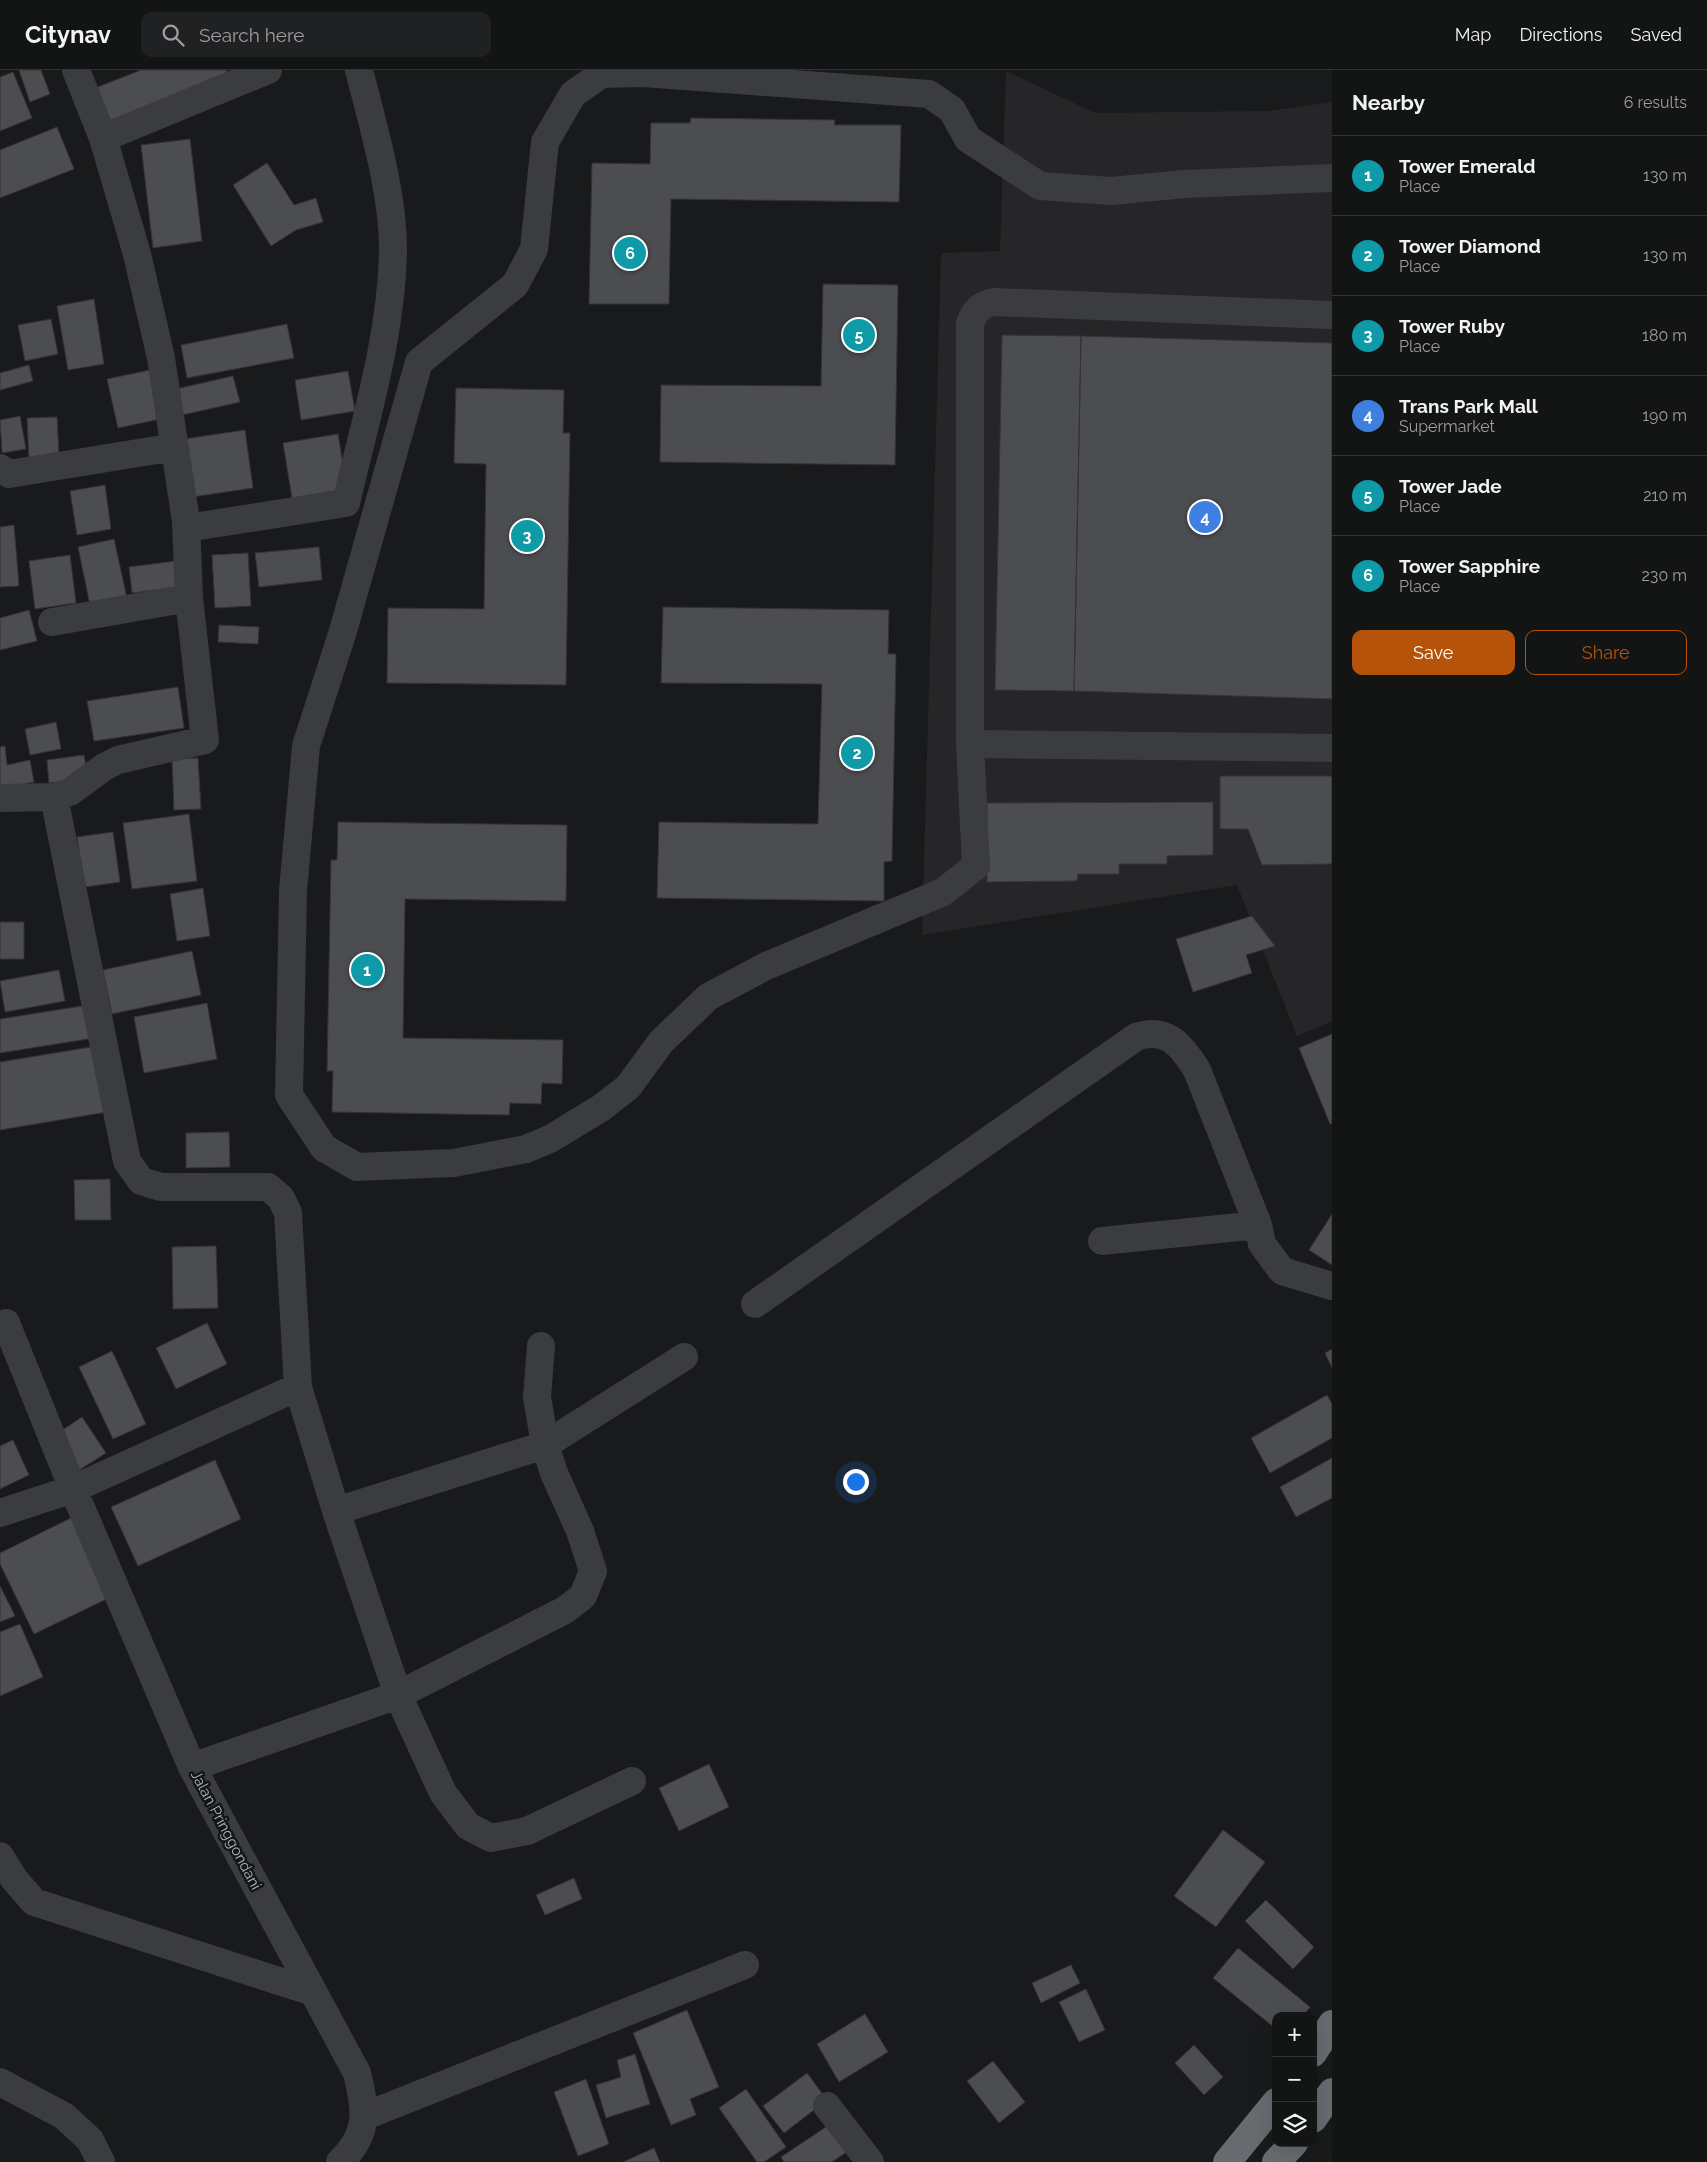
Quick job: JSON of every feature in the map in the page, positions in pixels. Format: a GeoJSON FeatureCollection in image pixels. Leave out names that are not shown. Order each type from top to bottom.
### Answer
{"type":"FeatureCollection","features":[{"type":"Feature","properties":{"kind":"highway"},"geometry":{"type":"LineString","coordinates":[[1317,2047],[1332,2024]]}},
{"type":"Feature","properties":{"kind":"highway"},"geometry":{"type":"LineString","coordinates":[[1317,2113],[1332,2092]]}},
{"type":"Feature","properties":{"kind":"highway"},"geometry":{"type":"LineString","coordinates":[[1227,2162],[1272,2107]]}},
{"type":"Feature","properties":{"kind":"highway"},"geometry":{"type":"LineString","coordinates":[[1276,2162],[1290,2147]]}},
{"type":"Feature","properties":{"kind":"street"},"geometry":{"type":"LineString","coordinates":[[0,798],[54,797],[70,792],[118,760],[205,740],[189,598],[187,528],[159,348],[137,254],[103,138],[76,70]]}},
{"type":"Feature","properties":{"kind":"street"},"geometry":{"type":"LineString","coordinates":[[103,138],[268,70]]}},
{"type":"Feature","properties":{"kind":"street"},"geometry":{"type":"LineString","coordinates":[[187,528],[346,503],[380,358],[390,299],[393,251],[389,203],[377,142],[359,70]]}},
{"type":"Feature","properties":{"kind":"street"},"geometry":{"type":"LineString","coordinates":[[1332,178],[1185,184],[1111,192],[1040,186],[968,140],[952,110],[929,94],[642,73],[602,74],[573,94],[545,142],[534,250],[515,286],[419,362],[344,632],[306,746],[294,891],[289,1095],[324,1148],[357,1167],[454,1163],[526,1149],[550,1139],[602,1108],[628,1087],[661,1042],[708,997],[766,966],[943,892],[976,866],[970,744],[970,324],[976,311],[981,306],[994,302],[1332,315]]}},
{"type":"Feature","properties":{"kind":"street"},"geometry":{"type":"LineString","coordinates":[[0,468],[8,474],[175,447]]}},
{"type":"Feature","properties":{"kind":"street"},"geometry":{"type":"LineString","coordinates":[[52,622],[189,598]]}},
{"type":"Feature","properties":{"kind":"street"},"geometry":{"type":"LineString","coordinates":[[970,744],[1332,748]]}},
{"type":"Feature","properties":{"kind":"street"},"geometry":{"type":"LineString","coordinates":[[54,797],[127,1161],[141,1181],[161,1187],[268,1187],[281,1198],[288,1213],[298,1387],[336,1512],[398,1695],[443,1793],[468,1826],[492,1838],[527,1831],[632,1781]]}},
{"type":"Feature","properties":{"kind":"street"},"geometry":{"type":"LineString","coordinates":[[755,1304],[1136,1037],[1148,1033],[1159,1033],[1170,1038],[1189,1058],[1197,1070],[1258,1225],[1265,1249],[1282,1271],[1332,1286]]}},
{"type":"Feature","properties":{"kind":"street"},"geometry":{"type":"LineString","coordinates":[[1102,1241],[1258,1225]]}},
{"type":"Feature","properties":{"kind":"street","name":"Jalan Pringgondani"},"geometry":{"type":"LineString","coordinates":[[6,1323],[73,1489],[192,1767],[357,2073],[365,2116],[360,2136],[351,2151],[340,2162]]}},
{"type":"Feature","properties":{"kind":"street"},"geometry":{"type":"LineString","coordinates":[[192,1767],[398,1695],[565,1610],[584,1596],[593,1571],[580,1532],[554,1474],[545,1445],[538,1397],[541,1346]]}},
{"type":"Feature","properties":{"kind":"street"},"geometry":{"type":"LineString","coordinates":[[336,1512],[545,1445],[684,1357]]}},
{"type":"Feature","properties":{"kind":"street"},"geometry":{"type":"LineString","coordinates":[[0,1512],[73,1489],[298,1387]]}},
{"type":"Feature","properties":{"kind":"street"},"geometry":{"type":"LineString","coordinates":[[0,1856],[14,1879],[34,1902]]}},
{"type":"Feature","properties":{"kind":"street"},"geometry":{"type":"LineString","coordinates":[[0,1889],[34,1902],[313,1992]]}},
{"type":"Feature","properties":{"kind":"street"},"geometry":{"type":"LineString","coordinates":[[365,2116],[745,1965]]}},
{"type":"Feature","properties":{"kind":"street"},"geometry":{"type":"LineString","coordinates":[[0,2082],[64,2116],[90,2140],[102,2162]]}},
{"type":"Feature","properties":{"kind":"street"},"geometry":{"type":"LineString","coordinates":[[827,2106],[870,2162]]}},
{"type":"Feature","properties":{"kind":"shaded area"},"geometry":{"type":"Polygon","coordinates":[[[1006,71],[1095,113],[1268,111],[1332,102],[1332,1021],[1297,1036],[1237,885],[922,935],[941,253],[1000,251],[1006,71]]]}},
{"type":"Feature","properties":{"kind":"building"},"geometry":{"type":"Polygon","coordinates":[[[19,70],[41,70],[50,94],[30,102],[19,70]]]}},
{"type":"Feature","properties":{"kind":"building"},"geometry":{"type":"Polygon","coordinates":[[[141,70],[226,70],[228,76],[103,124],[90,90],[141,70]]]}},
{"type":"Feature","properties":{"kind":"building"},"geometry":{"type":"Polygon","coordinates":[[[13,72],[32,118],[0,131],[0,77],[13,72]]]}},
{"type":"Feature","properties":{"kind":"building"},"geometry":{"type":"Polygon","coordinates":[[[691,118],[835,120],[834,125],[901,125],[899,202],[671,199],[669,304],[589,304],[592,163],[650,164],[651,123],[690,123],[691,118]]]}},
{"type":"Feature","properties":{"kind":"building"},"geometry":{"type":"Polygon","coordinates":[[[57,127],[74,169],[0,198],[0,150],[57,127]]]}},
{"type":"Feature","properties":{"kind":"building"},"geometry":{"type":"Polygon","coordinates":[[[190,139],[202,241],[153,248],[141,145],[190,139]]]}},
{"type":"Feature","properties":{"kind":"building"},"geometry":{"type":"Polygon","coordinates":[[[267,163],[294,205],[316,198],[323,222],[296,230],[271,246],[233,185],[267,163]]]}},
{"type":"Feature","properties":{"kind":"building"},"geometry":{"type":"Polygon","coordinates":[[[823,284],[898,285],[895,465],[660,462],[661,385],[821,386],[823,284]]]}},
{"type":"Feature","properties":{"kind":"building"},"geometry":{"type":"Polygon","coordinates":[[[94,299],[104,364],[68,370],[57,306],[94,299]]]}},
{"type":"Feature","properties":{"kind":"building"},"geometry":{"type":"Polygon","coordinates":[[[51,319],[58,354],[25,361],[18,325],[51,319]]]}},
{"type":"Feature","properties":{"kind":"building"},"geometry":{"type":"Polygon","coordinates":[[[287,324],[294,358],[187,378],[181,345],[287,324]]]}},
{"type":"Feature","properties":{"kind":"building"},"geometry":{"type":"Polygon","coordinates":[[[1002,335],[1081,336],[1074,691],[995,690],[1002,335]]]}},
{"type":"Feature","properties":{"kind":"building"},"geometry":{"type":"Polygon","coordinates":[[[1081,336],[1332,343],[1332,699],[1074,691],[1081,336]]]}},
{"type":"Feature","properties":{"kind":"building"},"geometry":{"type":"Polygon","coordinates":[[[29,365],[33,381],[0,390],[0,373],[29,365]]]}},
{"type":"Feature","properties":{"kind":"building"},"geometry":{"type":"Polygon","coordinates":[[[155,369],[165,418],[118,428],[107,379],[155,369]]]}},
{"type":"Feature","properties":{"kind":"building"},"geometry":{"type":"Polygon","coordinates":[[[348,371],[355,411],[301,420],[295,380],[348,371]]]}},
{"type":"Feature","properties":{"kind":"building"},"geometry":{"type":"Polygon","coordinates":[[[233,376],[240,402],[182,415],[176,389],[233,376]]]}},
{"type":"Feature","properties":{"kind":"building"},"geometry":{"type":"Polygon","coordinates":[[[456,388],[564,390],[563,433],[570,433],[566,685],[387,683],[388,608],[484,609],[486,464],[454,463],[456,388]]]}},
{"type":"Feature","properties":{"kind":"building"},"geometry":{"type":"Polygon","coordinates":[[[20,416],[26,449],[2,453],[0,420],[20,416]]]}},
{"type":"Feature","properties":{"kind":"building"},"geometry":{"type":"Polygon","coordinates":[[[57,417],[59,458],[29,459],[27,418],[57,417]]]}},
{"type":"Feature","properties":{"kind":"building"},"geometry":{"type":"Polygon","coordinates":[[[245,430],[253,488],[192,497],[184,439],[245,430]]]}},
{"type":"Feature","properties":{"kind":"building"},"geometry":{"type":"Polygon","coordinates":[[[338,434],[347,489],[292,498],[283,443],[338,434]]]}},
{"type":"Feature","properties":{"kind":"building"},"geometry":{"type":"Polygon","coordinates":[[[105,485],[111,529],[77,535],[70,491],[105,485]]]}},
{"type":"Feature","properties":{"kind":"building"},"geometry":{"type":"Polygon","coordinates":[[[14,525],[19,586],[0,587],[0,527],[14,525]]]}},
{"type":"Feature","properties":{"kind":"building"},"geometry":{"type":"Polygon","coordinates":[[[114,539],[128,603],[91,610],[78,547],[114,539]]]}},
{"type":"Feature","properties":{"kind":"building"},"geometry":{"type":"Polygon","coordinates":[[[319,547],[322,580],[259,587],[255,553],[319,547]]]}},
{"type":"Feature","properties":{"kind":"building"},"geometry":{"type":"Polygon","coordinates":[[[248,553],[251,606],[215,608],[212,555],[248,553]]]}},
{"type":"Feature","properties":{"kind":"building"},"geometry":{"type":"Polygon","coordinates":[[[70,555],[76,603],[35,609],[29,561],[70,555]]]}},
{"type":"Feature","properties":{"kind":"building"},"geometry":{"type":"Polygon","coordinates":[[[176,561],[179,587],[132,593],[129,567],[176,561]]]}},
{"type":"Feature","properties":{"kind":"building"},"geometry":{"type":"Polygon","coordinates":[[[663,607],[889,610],[888,654],[896,654],[892,861],[884,862],[884,901],[657,898],[659,822],[818,824],[822,684],[661,683],[663,607]]]}},
{"type":"Feature","properties":{"kind":"building"},"geometry":{"type":"Polygon","coordinates":[[[29,610],[37,641],[0,650],[0,618],[29,610]]]}},
{"type":"Feature","properties":{"kind":"building"},"geometry":{"type":"Polygon","coordinates":[[[219,625],[259,627],[258,644],[218,642],[219,625]]]}},
{"type":"Feature","properties":{"kind":"building"},"geometry":{"type":"Polygon","coordinates":[[[178,687],[184,728],[94,741],[87,701],[178,687]]]}},
{"type":"Feature","properties":{"kind":"building"},"geometry":{"type":"Polygon","coordinates":[[[56,722],[61,749],[30,755],[25,729],[56,722]]]}},
{"type":"Feature","properties":{"kind":"building"},"geometry":{"type":"Polygon","coordinates":[[[5,746],[7,765],[30,760],[34,782],[0,789],[0,747],[5,746]]]}},
{"type":"Feature","properties":{"kind":"building"},"geometry":{"type":"Polygon","coordinates":[[[84,755],[88,778],[49,783],[47,760],[84,755]]]}},
{"type":"Feature","properties":{"kind":"building"},"geometry":{"type":"Polygon","coordinates":[[[198,758],[201,809],[174,810],[172,759],[198,758]]]}},
{"type":"Feature","properties":{"kind":"building"},"geometry":{"type":"Polygon","coordinates":[[[1220,776],[1332,776],[1332,864],[1262,865],[1248,829],[1220,829],[1220,776]]]}},
{"type":"Feature","properties":{"kind":"building"},"geometry":{"type":"Polygon","coordinates":[[[1213,802],[1213,855],[1167,856],[1167,864],[1119,864],[1119,874],[1078,874],[1077,881],[987,882],[987,803],[1213,802]]]}},
{"type":"Feature","properties":{"kind":"building"},"geometry":{"type":"Polygon","coordinates":[[[189,814],[197,881],[132,889],[123,823],[189,814]]]}},
{"type":"Feature","properties":{"kind":"building"},"geometry":{"type":"Polygon","coordinates":[[[338,822],[567,825],[566,901],[405,899],[403,1038],[563,1040],[562,1084],[542,1083],[541,1104],[510,1103],[509,1115],[332,1112],[333,1071],[327,1071],[331,860],[337,860],[338,822]]]}},
{"type":"Feature","properties":{"kind":"building"},"geometry":{"type":"Polygon","coordinates":[[[113,832],[120,882],[85,887],[77,837],[113,832]]]}},
{"type":"Feature","properties":{"kind":"building"},"geometry":{"type":"Polygon","coordinates":[[[203,888],[210,936],[177,941],[170,894],[203,888]]]}},
{"type":"Feature","properties":{"kind":"building"},"geometry":{"type":"Polygon","coordinates":[[[1252,916],[1275,946],[1246,955],[1252,973],[1193,992],[1176,939],[1252,916]]]}},
{"type":"Feature","properties":{"kind":"building"},"geometry":{"type":"Polygon","coordinates":[[[0,922],[24,922],[24,959],[0,959],[0,922]]]}},
{"type":"Feature","properties":{"kind":"building"},"geometry":{"type":"Polygon","coordinates":[[[192,951],[201,995],[112,1014],[103,970],[192,951]]]}},
{"type":"Feature","properties":{"kind":"building"},"geometry":{"type":"Polygon","coordinates":[[[59,970],[65,1001],[5,1012],[0,981],[59,970]]]}},
{"type":"Feature","properties":{"kind":"building"},"geometry":{"type":"Polygon","coordinates":[[[207,1003],[217,1059],[144,1073],[134,1017],[207,1003]]]}},
{"type":"Feature","properties":{"kind":"building"},"geometry":{"type":"Polygon","coordinates":[[[88,1005],[94,1038],[0,1053],[0,1019],[88,1005]]]}},
{"type":"Feature","properties":{"kind":"building"},"geometry":{"type":"Polygon","coordinates":[[[1332,1034],[1332,1124],[1330,1124],[1299,1048],[1332,1034]]]}},
{"type":"Feature","properties":{"kind":"building"},"geometry":{"type":"Polygon","coordinates":[[[97,1046],[107,1112],[0,1130],[0,1062],[97,1046]]]}},
{"type":"Feature","properties":{"kind":"building"},"geometry":{"type":"Polygon","coordinates":[[[229,1132],[230,1167],[186,1168],[186,1133],[229,1132]]]}},
{"type":"Feature","properties":{"kind":"building"},"geometry":{"type":"Polygon","coordinates":[[[110,1179],[111,1220],[75,1220],[74,1180],[110,1179]]]}},
{"type":"Feature","properties":{"kind":"building"},"geometry":{"type":"Polygon","coordinates":[[[1332,1214],[1332,1265],[1309,1250],[1332,1214]]]}},
{"type":"Feature","properties":{"kind":"building"},"geometry":{"type":"Polygon","coordinates":[[[216,1246],[218,1308],[173,1309],[172,1247],[216,1246]]]}},
{"type":"Feature","properties":{"kind":"building"},"geometry":{"type":"Polygon","coordinates":[[[207,1323],[227,1364],[176,1389],[156,1348],[207,1323]]]}},
{"type":"Feature","properties":{"kind":"building"},"geometry":{"type":"Polygon","coordinates":[[[1332,1349],[1332,1368],[1325,1353],[1332,1349]]]}},
{"type":"Feature","properties":{"kind":"building"},"geometry":{"type":"Polygon","coordinates":[[[112,1351],[146,1424],[113,1439],[79,1367],[112,1351]]]}},
{"type":"Feature","properties":{"kind":"building"},"geometry":{"type":"Polygon","coordinates":[[[1327,1395],[1332,1404],[1332,1438],[1270,1473],[1251,1438],[1327,1395]]]}},
{"type":"Feature","properties":{"kind":"building"},"geometry":{"type":"Polygon","coordinates":[[[82,1417],[106,1453],[76,1472],[52,1437],[82,1417]]]}},
{"type":"Feature","properties":{"kind":"building"},"geometry":{"type":"Polygon","coordinates":[[[13,1440],[29,1475],[0,1489],[0,1446],[13,1440]]]}},
{"type":"Feature","properties":{"kind":"building"},"geometry":{"type":"Polygon","coordinates":[[[1332,1458],[1332,1498],[1296,1517],[1280,1487],[1332,1458]]]}},
{"type":"Feature","properties":{"kind":"building"},"geometry":{"type":"Polygon","coordinates":[[[215,1460],[241,1519],[138,1566],[111,1507],[215,1460]]]}},
{"type":"Feature","properties":{"kind":"building"},"geometry":{"type":"Polygon","coordinates":[[[79,1514],[117,1594],[34,1634],[0,1564],[0,1553],[79,1514]]]}},
{"type":"Feature","properties":{"kind":"building"},"geometry":{"type":"Polygon","coordinates":[[[0,1586],[15,1616],[0,1622],[0,1586]]]}},
{"type":"Feature","properties":{"kind":"building"},"geometry":{"type":"Polygon","coordinates":[[[20,1624],[43,1677],[0,1696],[0,1632],[20,1624]]]}},
{"type":"Feature","properties":{"kind":"building"},"geometry":{"type":"Polygon","coordinates":[[[709,1764],[729,1807],[679,1831],[659,1788],[709,1764]]]}},
{"type":"Feature","properties":{"kind":"building"},"geometry":{"type":"Polygon","coordinates":[[[1223,1830],[1265,1862],[1216,1927],[1174,1896],[1223,1830]]]}},
{"type":"Feature","properties":{"kind":"building"},"geometry":{"type":"Polygon","coordinates":[[[574,1878],[582,1899],[545,1915],[536,1895],[574,1878]]]}},
{"type":"Feature","properties":{"kind":"building"},"geometry":{"type":"Polygon","coordinates":[[[1266,1900],[1314,1947],[1293,1969],[1245,1921],[1266,1900]]]}},
{"type":"Feature","properties":{"kind":"building"},"geometry":{"type":"Polygon","coordinates":[[[1238,1948],[1310,2007],[1306,2012],[1272,2012],[1272,2026],[1213,1978],[1238,1948]]]}},
{"type":"Feature","properties":{"kind":"building"},"geometry":{"type":"Polygon","coordinates":[[[1071,1965],[1080,1983],[1041,2003],[1032,1983],[1071,1965]]]}},
{"type":"Feature","properties":{"kind":"building"},"geometry":{"type":"Polygon","coordinates":[[[1086,1989],[1105,2030],[1079,2042],[1059,2002],[1086,1989]]]}},
{"type":"Feature","properties":{"kind":"building"},"geometry":{"type":"Polygon","coordinates":[[[687,2010],[719,2087],[690,2099],[696,2115],[671,2125],[633,2033],[687,2010]]]}},
{"type":"Feature","properties":{"kind":"building"},"geometry":{"type":"Polygon","coordinates":[[[865,2014],[888,2052],[839,2082],[817,2044],[865,2014]]]}},
{"type":"Feature","properties":{"kind":"building"},"geometry":{"type":"Polygon","coordinates":[[[1194,2045],[1223,2077],[1204,2095],[1175,2063],[1194,2045]]]}},
{"type":"Feature","properties":{"kind":"building"},"geometry":{"type":"Polygon","coordinates":[[[635,2054],[650,2104],[606,2118],[596,2085],[621,2077],[617,2060],[635,2054]]]}},
{"type":"Feature","properties":{"kind":"building"},"geometry":{"type":"Polygon","coordinates":[[[993,2061],[1025,2102],[999,2123],[967,2081],[993,2061]]]}},
{"type":"Feature","properties":{"kind":"building"},"geometry":{"type":"Polygon","coordinates":[[[807,2073],[827,2100],[784,2133],[763,2106],[807,2073]]]}},
{"type":"Feature","properties":{"kind":"building"},"geometry":{"type":"Polygon","coordinates":[[[586,2079],[609,2144],[578,2156],[554,2092],[586,2079]]]}},
{"type":"Feature","properties":{"kind":"building"},"geometry":{"type":"Polygon","coordinates":[[[746,2089],[786,2147],[764,2162],[757,2162],[719,2108],[746,2089]]]}},
{"type":"Feature","properties":{"kind":"building"},"geometry":{"type":"Polygon","coordinates":[[[829,2125],[848,2151],[832,2162],[784,2162],[781,2157],[829,2125]]]}},
{"type":"Feature","properties":{"kind":"building"},"geometry":{"type":"Polygon","coordinates":[[[654,2148],[660,2162],[623,2162],[654,2148]]]}},
{"type":"Feature","properties":{"kind":"place","name":"Tower Sapphire"},"geometry":{"type":"Point","coordinates":[630,253]}},
{"type":"Feature","properties":{"kind":"place","name":"Tower Jade"},"geometry":{"type":"Point","coordinates":[859,335]}},
{"type":"Feature","properties":{"kind":"place","name":"Trans Park Mall"},"geometry":{"type":"Point","coordinates":[1205,517]}},
{"type":"Feature","properties":{"kind":"place","name":"Tower Ruby"},"geometry":{"type":"Point","coordinates":[527,536]}},
{"type":"Feature","properties":{"kind":"place","name":"Tower Diamond"},"geometry":{"type":"Point","coordinates":[857,753]}},
{"type":"Feature","properties":{"kind":"place","name":"Tower Emerald"},"geometry":{"type":"Point","coordinates":[367,970]}}]}
